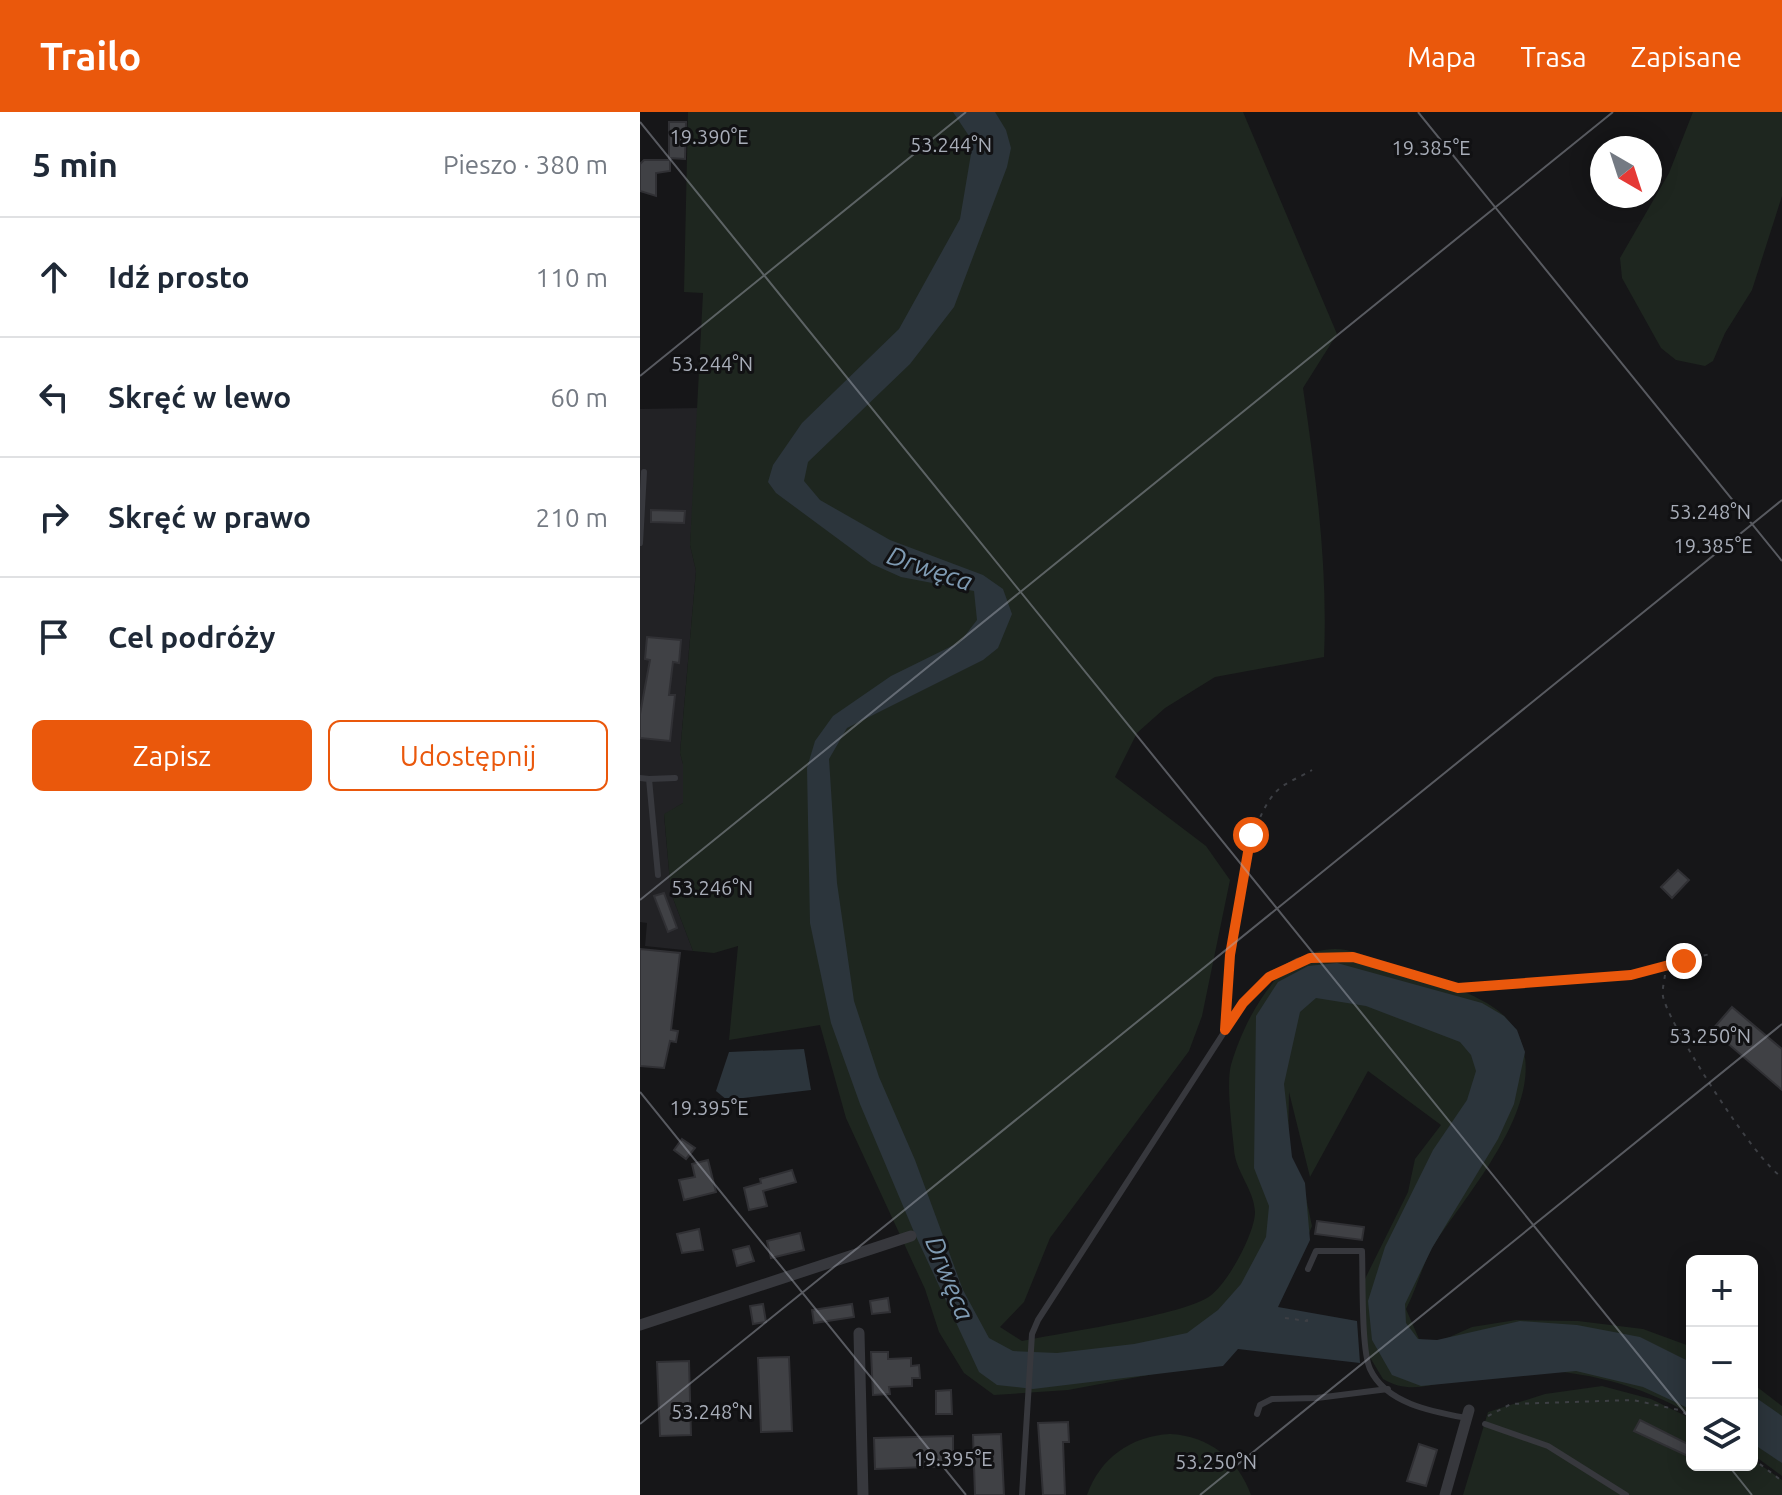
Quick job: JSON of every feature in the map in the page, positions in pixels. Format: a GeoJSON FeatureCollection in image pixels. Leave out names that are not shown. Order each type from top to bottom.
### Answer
{"type":"FeatureCollection","features":[{"type":"Feature","properties":{"kind":"street"},"geometry":{"type":"LineString","coordinates":[[640,1325],[911,1236]]}},
{"type":"Feature","properties":{"kind":"street"},"geometry":{"type":"LineString","coordinates":[[859,1333],[863,1495]]}},
{"type":"Feature","properties":{"kind":"street"},"geometry":{"type":"LineString","coordinates":[[1445,1495],[1468,1414]]}},
{"type":"Feature","properties":{"kind":"lane"},"geometry":{"type":"LineString","coordinates":[[640,550],[644,472]]}},
{"type":"Feature","properties":{"kind":"lane"},"geometry":{"type":"LineString","coordinates":[[640,778],[675,778]]}},
{"type":"Feature","properties":{"kind":"lane"},"geometry":{"type":"LineString","coordinates":[[649,779],[658,875]]}},
{"type":"Feature","properties":{"kind":"lane"},"geometry":{"type":"LineString","coordinates":[[1022,1495],[1032,1334],[1078,1254],[1225,1030],[1243,1003],[1269,977],[1310,958],[1353,957],[1458,988],[1631,975],[1684,961]]}},
{"type":"Feature","properties":{"kind":"lane"},"geometry":{"type":"LineString","coordinates":[[1308,1269],[1316,1251],[1362,1251],[1363,1317],[1370,1369],[1406,1403],[1468,1414]]}},
{"type":"Feature","properties":{"kind":"lane"},"geometry":{"type":"LineString","coordinates":[[1257,1414],[1260,1405],[1272,1399],[1317,1398],[1388,1389]]}},
{"type":"Feature","properties":{"kind":"lane"},"geometry":{"type":"LineString","coordinates":[[1485,1421],[1548,1446],[1626,1495]]}},
{"type":"Feature","properties":{"kind":"path"},"geometry":{"type":"LineString","coordinates":[[1225,1030],[1230,955],[1251,835],[1275,792],[1312,770]]}},
{"type":"Feature","properties":{"kind":"path"},"geometry":{"type":"LineString","coordinates":[[1710,954],[1684,961],[1665,975],[1663,999],[1692,1053],[1751,1144],[1782,1177]]}},
{"type":"Feature","properties":{"kind":"path"},"geometry":{"type":"LineString","coordinates":[[1291,1318],[1292,1311]]}},
{"type":"Feature","properties":{"kind":"path"},"geometry":{"type":"LineString","coordinates":[[1307,1321],[1308,1314]]}},
{"type":"Feature","properties":{"kind":"path"},"geometry":{"type":"LineString","coordinates":[[1285,1318],[1312,1322]]}},
{"type":"Feature","properties":{"kind":"path"},"geometry":{"type":"LineString","coordinates":[[1485,1421],[1511,1404],[1633,1400],[1686,1414]]}},
{"type":"Feature","properties":{"kind":"path"},"geometry":{"type":"LineString","coordinates":[[1758,1463],[1782,1481]]}},
{"type":"Feature","properties":{"kind":"shaded area"},"geometry":{"type":"Polygon","coordinates":[[[688,112],[1243,112],[1337,334],[1303,388],[1323,556],[1324,657],[1215,677],[1165,708],[1137,733],[1115,777],[1206,846],[1230,880],[1202,1016],[1189,1051],[1050,1238],[1024,1302],[1000,1327],[1022,1341],[1175,1310],[1196,1303],[1217,1290],[1246,1244],[1255,1212],[1234,1149],[1229,1083],[1237,1046],[1257,1005],[1286,969],[1304,957],[1324,950],[1346,950],[1437,981],[1493,1007],[1502,1014],[1520,1040],[1526,1069],[1521,1100],[1508,1132],[1435,1243],[1406,1309],[1419,1339],[1436,1343],[1472,1327],[1516,1320],[1578,1321],[1643,1329],[1686,1345],[1686,1412],[1616,1382],[1562,1372],[1506,1370],[1467,1375],[1419,1387],[1395,1385],[1383,1379],[1368,1354],[1361,1287],[1408,1192],[1415,1159],[1441,1125],[1368,1071],[1310,1177],[1289,1092],[1288,1157],[1305,1193],[1312,1226],[1282,1298],[1219,1351],[1154,1374],[1068,1390],[994,1395],[964,1373],[939,1332],[925,1289],[846,1118],[820,1025],[729,1040],[738,946],[714,953],[693,951],[671,893],[664,814],[683,803],[680,753],[696,571],[690,545],[703,293],[684,292],[688,112]]]}},
{"type":"Feature","properties":{"kind":"shaded area"},"geometry":{"type":"Polygon","coordinates":[[[1693,112],[1782,112],[1782,196],[1752,290],[1725,333],[1713,361],[1705,366],[1676,360],[1661,348],[1622,278],[1620,258],[1649,208],[1662,208],[1662,185],[1693,112]]]}},
{"type":"Feature","properties":{"kind":"shaded area"},"geometry":{"type":"Polygon","coordinates":[[[700,408],[690,545],[696,571],[680,753],[683,803],[664,815],[671,893],[693,951],[645,946],[647,923],[640,922],[640,409],[700,408]]]}},
{"type":"Feature","properties":{"kind":"shaded area"},"geometry":{"type":"Polygon","coordinates":[[[1602,1386],[1651,1399],[1686,1416],[1686,1471],[1758,1471],[1758,1463],[1782,1480],[1782,1495],[1463,1495],[1488,1412],[1545,1394],[1602,1386]]]}},
{"type":"Feature","properties":{"kind":"shaded area"},"geometry":{"type":"Polygon","coordinates":[[[1758,1388],[1782,1406],[1782,1476],[1758,1458],[1758,1388]]]}},
{"type":"Feature","properties":{"kind":"shaded area"},"geometry":{"type":"Polygon","coordinates":[[[1170,1434],[1197,1439],[1220,1452],[1238,1471],[1251,1495],[1087,1495],[1100,1470],[1119,1451],[1142,1439],[1170,1434]]]}},
{"type":"Feature","properties":{"kind":"water","name":"Drwęca"},"geometry":{"type":"Polygon","coordinates":[[[953,112],[995,112],[1006,130],[1011,148],[1007,167],[954,307],[910,364],[808,462],[804,481],[820,500],[890,540],[983,575],[1003,589],[1012,614],[998,648],[983,660],[847,728],[829,759],[837,883],[854,1001],[879,1077],[915,1160],[963,1290],[989,1338],[1013,1351],[1057,1353],[1134,1344],[1187,1333],[1218,1310],[1241,1284],[1266,1237],[1269,1206],[1254,1168],[1256,1016],[1278,982],[1308,966],[1337,963],[1482,1003],[1504,1016],[1517,1030],[1525,1052],[1514,1104],[1498,1139],[1432,1248],[1405,1304],[1406,1323],[1418,1339],[1437,1340],[1520,1321],[1577,1325],[1640,1337],[1686,1360],[1686,1407],[1643,1387],[1576,1371],[1421,1386],[1392,1375],[1372,1340],[1368,1301],[1385,1247],[1433,1150],[1467,1100],[1476,1071],[1471,1055],[1460,1042],[1366,1006],[1316,998],[1300,1012],[1284,1084],[1292,1157],[1305,1183],[1310,1240],[1278,1307],[1357,1321],[1360,1363],[1238,1349],[1223,1366],[1033,1389],[997,1385],[979,1372],[914,1232],[860,1104],[831,1023],[810,923],[807,768],[815,741],[833,716],[891,676],[960,642],[977,620],[974,591],[901,577],[872,564],[776,493],[768,482],[773,465],[802,423],[899,329],[960,219],[973,142],[953,112]]]}},
{"type":"Feature","properties":{"kind":"water"},"geometry":{"type":"Polygon","coordinates":[[[804,1049],[811,1090],[727,1100],[716,1091],[729,1052],[804,1049]]]}},
{"type":"Feature","properties":{"kind":"water"},"geometry":{"type":"Polygon","coordinates":[[[1758,1399],[1782,1416],[1782,1463],[1758,1447],[1758,1399]]]}},
{"type":"Feature","properties":{"kind":"building"},"geometry":{"type":"Polygon","coordinates":[[[669,122],[686,122],[685,159],[669,158],[669,122]]]}},
{"type":"Feature","properties":{"kind":"building"},"geometry":{"type":"Polygon","coordinates":[[[644,160],[670,160],[670,171],[656,173],[656,196],[640,191],[640,164],[644,160]]]}},
{"type":"Feature","properties":{"kind":"building"},"geometry":{"type":"Polygon","coordinates":[[[651,510],[685,511],[684,523],[651,522],[651,510]]]}},
{"type":"Feature","properties":{"kind":"building"},"geometry":{"type":"Polygon","coordinates":[[[647,637],[681,640],[679,663],[673,662],[669,695],[675,695],[670,741],[640,738],[640,714],[650,660],[645,659],[647,637]]]}},
{"type":"Feature","properties":{"kind":"building"},"geometry":{"type":"Polygon","coordinates":[[[1678,870],[1689,880],[1672,898],[1661,887],[1678,870]]]}},
{"type":"Feature","properties":{"kind":"building"},"geometry":{"type":"Polygon","coordinates":[[[664,893],[677,928],[668,932],[654,896],[664,893]]]}},
{"type":"Feature","properties":{"kind":"building"},"geometry":{"type":"Polygon","coordinates":[[[640,949],[680,953],[671,1030],[678,1031],[676,1042],[670,1041],[664,1068],[640,1066],[640,949]]]}},
{"type":"Feature","properties":{"kind":"building"},"geometry":{"type":"Polygon","coordinates":[[[1732,1007],[1782,1049],[1782,1090],[1712,1030],[1732,1007]]]}},
{"type":"Feature","properties":{"kind":"building"},"geometry":{"type":"Polygon","coordinates":[[[682,1139],[695,1148],[686,1159],[674,1150],[682,1139]]]}},
{"type":"Feature","properties":{"kind":"building"},"geometry":{"type":"Polygon","coordinates":[[[708,1160],[716,1192],[684,1200],[679,1180],[695,1177],[692,1164],[708,1160]]]}},
{"type":"Feature","properties":{"kind":"building"},"geometry":{"type":"Polygon","coordinates":[[[792,1170],[796,1182],[763,1191],[767,1206],[749,1210],[744,1188],[761,1183],[760,1179],[792,1170]]]}},
{"type":"Feature","properties":{"kind":"building"},"geometry":{"type":"Polygon","coordinates":[[[1317,1221],[1364,1227],[1362,1240],[1315,1234],[1317,1221]]]}},
{"type":"Feature","properties":{"kind":"building"},"geometry":{"type":"Polygon","coordinates":[[[699,1229],[703,1250],[682,1253],[677,1234],[699,1229]]]}},
{"type":"Feature","properties":{"kind":"building"},"geometry":{"type":"Polygon","coordinates":[[[800,1233],[804,1250],[771,1258],[767,1241],[800,1233]]]}},
{"type":"Feature","properties":{"kind":"building"},"geometry":{"type":"Polygon","coordinates":[[[749,1246],[754,1261],[737,1266],[733,1250],[749,1246]]]}},
{"type":"Feature","properties":{"kind":"building"},"geometry":{"type":"Polygon","coordinates":[[[888,1298],[890,1312],[872,1314],[870,1301],[888,1298]]]}},
{"type":"Feature","properties":{"kind":"building"},"geometry":{"type":"Polygon","coordinates":[[[763,1304],[766,1322],[753,1324],[750,1306],[763,1304]]]}},
{"type":"Feature","properties":{"kind":"building"},"geometry":{"type":"Polygon","coordinates":[[[852,1304],[854,1317],[814,1323],[812,1310],[852,1304]]]}},
{"type":"Feature","properties":{"kind":"building"},"geometry":{"type":"Polygon","coordinates":[[[871,1352],[888,1352],[888,1359],[911,1358],[911,1366],[919,1365],[920,1378],[912,1378],[912,1386],[889,1387],[890,1394],[873,1395],[871,1352]]]}},
{"type":"Feature","properties":{"kind":"building"},"geometry":{"type":"Polygon","coordinates":[[[789,1357],[792,1431],[761,1432],[758,1358],[789,1357]]]}},
{"type":"Feature","properties":{"kind":"building"},"geometry":{"type":"Polygon","coordinates":[[[689,1361],[691,1435],[660,1436],[657,1362],[689,1361]]]}},
{"type":"Feature","properties":{"kind":"building"},"geometry":{"type":"Polygon","coordinates":[[[951,1390],[952,1414],[936,1414],[936,1391],[951,1390]]]}},
{"type":"Feature","properties":{"kind":"building"},"geometry":{"type":"Polygon","coordinates":[[[1640,1420],[1686,1443],[1686,1455],[1634,1431],[1640,1420]]]}},
{"type":"Feature","properties":{"kind":"building"},"geometry":{"type":"Polygon","coordinates":[[[1068,1422],[1069,1442],[1063,1442],[1065,1495],[1043,1495],[1038,1423],[1068,1422]]]}},
{"type":"Feature","properties":{"kind":"building"},"geometry":{"type":"Polygon","coordinates":[[[1001,1434],[1004,1495],[975,1495],[973,1435],[1001,1434]]]}},
{"type":"Feature","properties":{"kind":"building"},"geometry":{"type":"Polygon","coordinates":[[[953,1436],[953,1466],[875,1469],[874,1438],[953,1436]]]}},
{"type":"Feature","properties":{"kind":"building"},"geometry":{"type":"Polygon","coordinates":[[[1419,1444],[1437,1450],[1426,1486],[1407,1481],[1419,1444]]]}},
{"type":"Feature","properties":{"kind":"route"},"geometry":{"type":"LineString","coordinates":[[1251,835],[1230,955],[1225,1030],[1243,1003],[1269,977],[1297,961],[1310,958],[1353,957],[1458,988],[1631,975],[1665,969],[1684,961]]}}]}
